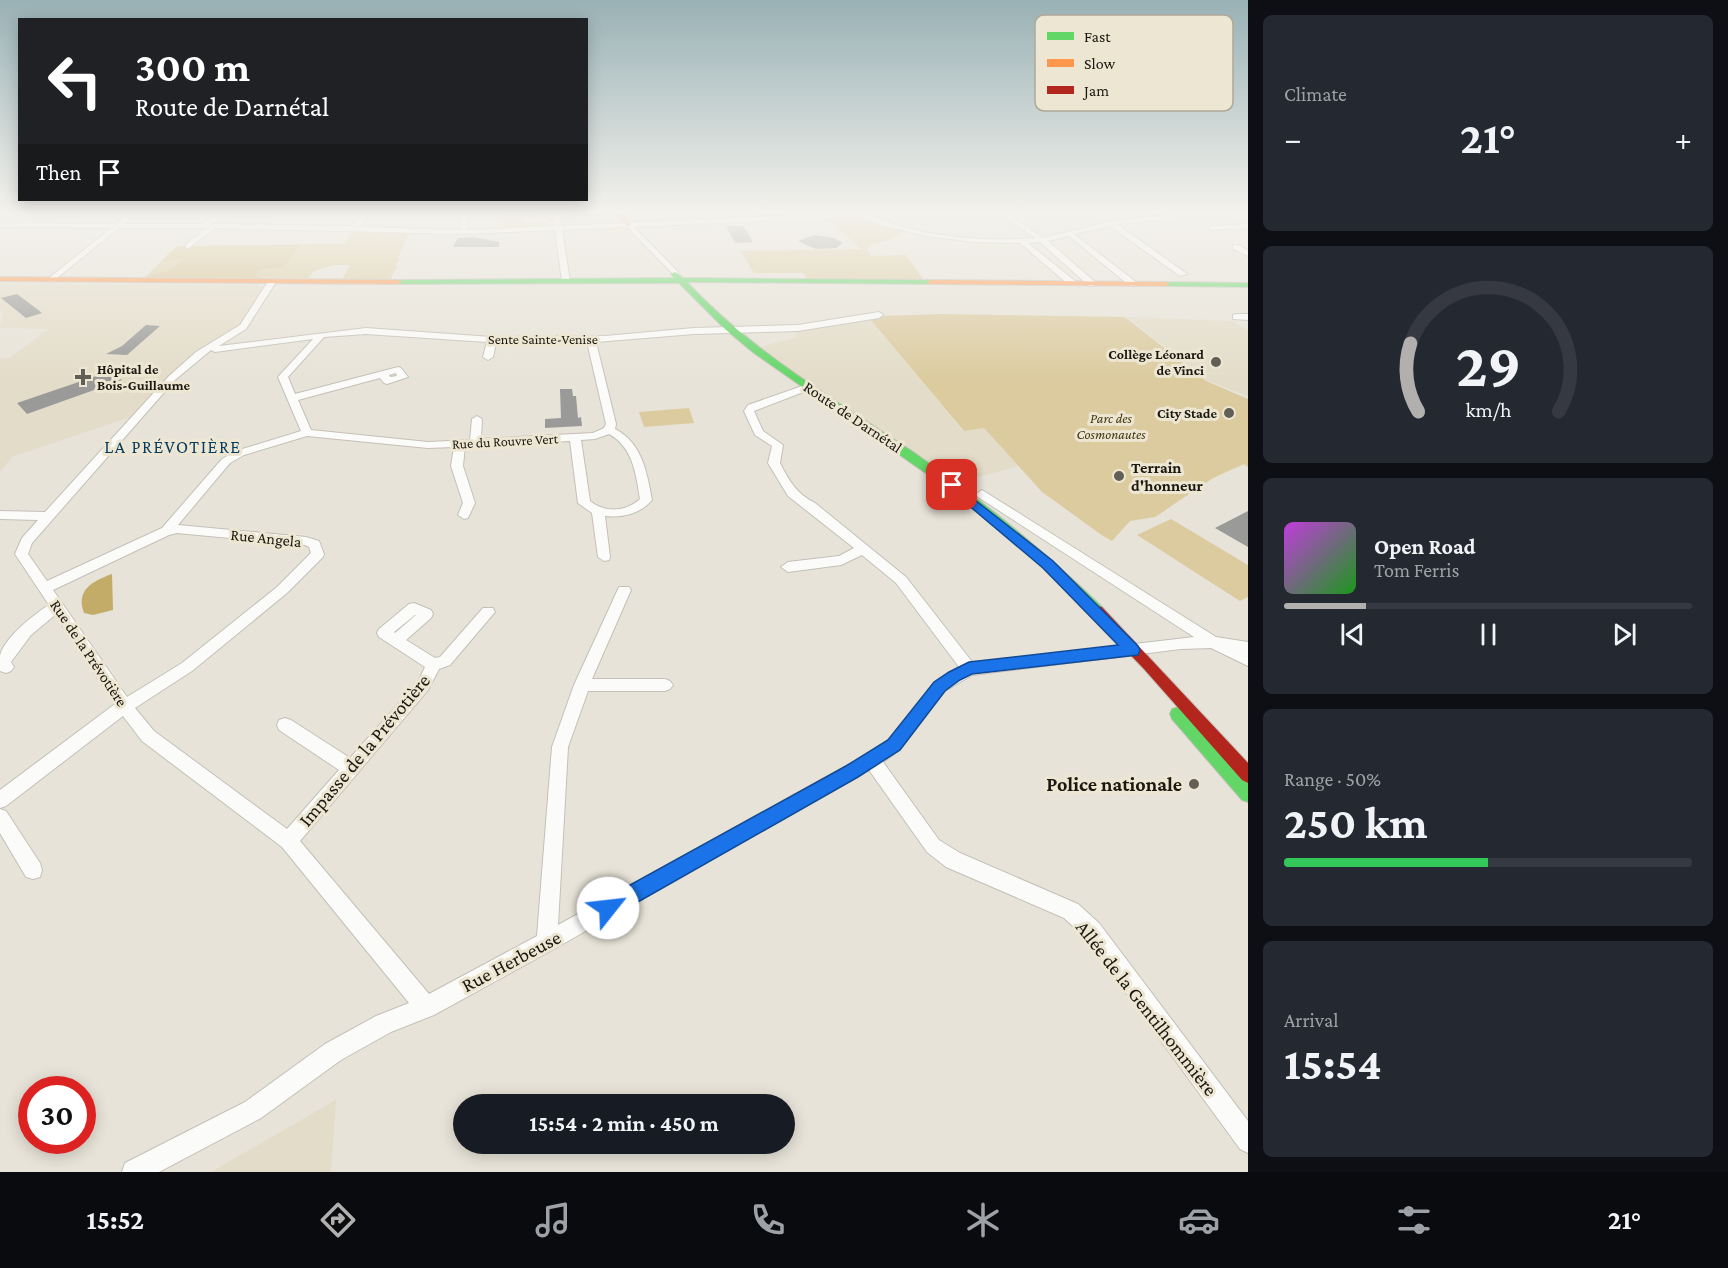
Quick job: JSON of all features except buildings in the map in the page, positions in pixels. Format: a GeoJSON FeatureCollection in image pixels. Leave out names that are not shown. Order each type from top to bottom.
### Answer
{"type":"FeatureCollection","features":[{"type":"Feature","properties":{"kind":"main road"},"geometry":{"type":"LineString","coordinates":[[0,279],[272,282],[566,281],[677,277],[1248,285]]}},
{"type":"Feature","properties":{"kind":"main road","name":"Route de Darnétal"},"geometry":{"type":"LineString","coordinates":[[677,277],[704,308],[764,357],[970,499],[1055,571],[1165,680],[1248,775]]}},
{"type":"Feature","properties":{"kind":"main road","name":"Route de Darnétal"},"geometry":{"type":"LineString","coordinates":[[1133,650],[1151,682],[1248,794]]}},
{"type":"Feature","properties":{"kind":"street"},"geometry":{"type":"LineString","coordinates":[[52,279],[65,269]]}},
{"type":"Feature","properties":{"kind":"street"},"geometry":{"type":"LineString","coordinates":[[564,269],[566,281]]}},
{"type":"Feature","properties":{"kind":"street"},"geometry":{"type":"LineString","coordinates":[[669,269],[677,277]]}},
{"type":"Feature","properties":{"kind":"street"},"geometry":{"type":"LineString","coordinates":[[1054,269],[1072,284]]}},
{"type":"Feature","properties":{"kind":"street"},"geometry":{"type":"LineString","coordinates":[[1075,269],[1092,284]]}},
{"type":"Feature","properties":{"kind":"street"},"geometry":{"type":"LineString","coordinates":[[1114,269],[1133,284]]}},
{"type":"Feature","properties":{"kind":"street"},"geometry":{"type":"LineString","coordinates":[[1175,269],[1183,274]]}},
{"type":"Feature","properties":{"kind":"street","name":"Rue de la Prévotière"},"geometry":{"type":"LineString","coordinates":[[272,282],[243,327],[207,350],[172,378],[26,541],[21,554],[148,736],[288,841],[426,1007]]}},
{"type":"Feature","properties":{"kind":"street","name":"Sente Sainte-Venise"},"geometry":{"type":"LineString","coordinates":[[207,350],[366,331],[492,340],[591,340],[798,328],[879,315]]}},
{"type":"Feature","properties":{"kind":"street"},"geometry":{"type":"LineString","coordinates":[[1236,317],[1248,317]]}},
{"type":"Feature","properties":{"kind":"street"},"geometry":{"type":"LineString","coordinates":[[166,531],[226,460],[240,453],[307,433],[283,378],[284,374],[321,335]]}},
{"type":"Feature","properties":{"kind":"street"},"geometry":{"type":"LineString","coordinates":[[488,357],[492,340]]}},
{"type":"Feature","properties":{"kind":"street"},"geometry":{"type":"LineString","coordinates":[[575,438],[584,503],[598,513],[607,514],[641,506],[646,500],[636,453],[620,435],[609,430],[611,424],[591,340]]}},
{"type":"Feature","properties":{"kind":"street"},"geometry":{"type":"LineString","coordinates":[[291,398],[382,374]]}},
{"type":"Feature","properties":{"kind":"street"},"geometry":{"type":"LineString","coordinates":[[808,387],[752,407],[749,411],[759,432],[778,445],[774,463],[789,491],[798,500],[811,506],[901,580],[969,669]]}},
{"type":"Feature","properties":{"kind":"street"},"geometry":{"type":"LineString","coordinates":[[475,442],[477,419]]}},
{"type":"Feature","properties":{"kind":"street","name":"Rue du Rouvre Vert"},"geometry":{"type":"LineString","coordinates":[[307,433],[428,445],[575,438],[595,436],[609,430]]}},
{"type":"Feature","properties":{"kind":"street"},"geometry":{"type":"LineString","coordinates":[[460,443],[457,466],[469,503],[465,515]]}},
{"type":"Feature","properties":{"kind":"street"},"geometry":{"type":"LineString","coordinates":[[982,494],[1213,642],[1248,660]]}},
{"type":"Feature","properties":{"kind":"street"},"geometry":{"type":"LineString","coordinates":[[598,513],[604,557]]}},
{"type":"Feature","properties":{"kind":"street"},"geometry":{"type":"LineString","coordinates":[[0,515],[49,516]]}},
{"type":"Feature","properties":{"kind":"street","name":"Rue Angela"},"geometry":{"type":"LineString","coordinates":[[42,584],[166,531],[177,529],[306,541],[315,544],[318,554],[282,590],[187,667],[125,706]]}},
{"type":"Feature","properties":{"kind":"street"},"geometry":{"type":"LineString","coordinates":[[788,567],[841,560],[864,549]]}},
{"type":"Feature","properties":{"kind":"street"},"geometry":{"type":"LineString","coordinates":[[547,942],[560,747],[582,685],[624,590]]}},
{"type":"Feature","properties":{"kind":"street"},"geometry":{"type":"LineString","coordinates":[[6,667],[2,664],[13,645],[37,618],[58,606]]}},
{"type":"Feature","properties":{"kind":"street"},"geometry":{"type":"LineString","coordinates":[[434,665],[445,661],[488,612]]}},
{"type":"Feature","properties":{"kind":"street","name":"Impasse de la Prévotière"},"geometry":{"type":"LineString","coordinates":[[288,841],[423,686],[434,665],[396,640]]}},
{"type":"Feature","properties":{"kind":"street","name":"Rue Herbeuse"},"geometry":{"type":"LineString","coordinates":[[134,1172],[254,1110],[333,1052],[384,1024],[426,1007],[547,942],[872,760],[894,745],[940,687],[969,669],[1178,644],[1213,642],[1248,648]]}},
{"type":"Feature","properties":{"kind":"street"},"geometry":{"type":"LineString","coordinates":[[582,685],[665,685]]}},
{"type":"Feature","properties":{"kind":"street"},"geometry":{"type":"LineString","coordinates":[[0,800],[125,706]]}},
{"type":"Feature","properties":{"kind":"street"},"geometry":{"type":"LineString","coordinates":[[285,725],[351,768]]}},
{"type":"Feature","properties":{"kind":"street","name":"Allée de la Gentilhommière"},"geometry":{"type":"LineString","coordinates":[[872,760],[933,846],[953,860],[1071,911],[1092,930],[1248,1141]]}},
{"type":"Feature","properties":{"kind":"street"},"geometry":{"type":"LineString","coordinates":[[0,817],[33,870]]}},
{"type":"Feature","properties":{"kind":"shaded area"},"geometry":{"type":"Polygon","coordinates":[[[170,269],[268,269],[261,269],[255,276],[263,278],[145,277],[170,269]]]}},
{"type":"Feature","properties":{"kind":"shaded area","name":"Hôpital de Bois-Guillaume"},"geometry":{"type":"Polygon","coordinates":[[[0,283],[258,285],[265,289],[239,327],[175,370],[130,417],[12,457],[0,472],[0,359],[10,358],[48,329],[0,328],[3,312],[0,309],[0,283]]]}},
{"type":"Feature","properties":{"kind":"shaded area","name":"Collège Léonard de Vinci"},"geometry":{"type":"Polygon","coordinates":[[[1127,317],[1233,321],[1248,330],[1248,396],[1208,381],[1127,317]]]}},
{"type":"Feature","properties":{"kind":"shaded area"},"geometry":{"type":"Polygon","coordinates":[[[869,318],[963,431],[984,428],[1018,466],[954,484],[753,349],[797,337],[794,329],[869,318]]]}},
{"type":"Feature","properties":{"kind":"shaded area"},"geometry":{"type":"Polygon","coordinates":[[[112,574],[113,610],[93,615],[84,613],[82,598],[84,592],[92,583],[112,574]]]}},
{"type":"Feature","properties":{"kind":"shaded area"},"geometry":{"type":"Polygon","coordinates":[[[336,1100],[331,1172],[211,1172],[336,1100]]]}},
{"type":"Feature","properties":{"kind":"green space"},"geometry":{"type":"Polygon","coordinates":[[[154,269],[322,269],[314,271],[309,278],[145,277],[154,269]]]}},
{"type":"Feature","properties":{"kind":"green space"},"geometry":{"type":"Polygon","coordinates":[[[348,269],[396,269],[391,277],[393,280],[342,280],[348,269]]]}},
{"type":"Feature","properties":{"kind":"green space"},"geometry":{"type":"Polygon","coordinates":[[[751,269],[916,269],[923,279],[807,279],[803,273],[754,273],[751,269]]]}},
{"type":"Feature","properties":{"kind":"green space","name":"Parc des Cosmonautes"},"geometry":{"type":"Polygon","coordinates":[[[940,314],[1125,317],[1206,381],[1248,399],[1248,467],[1244,464],[1213,478],[1155,517],[1130,521],[1112,541],[1042,492],[984,428],[964,431],[870,319],[883,316],[940,314]]]}},
{"type":"Feature","properties":{"kind":"green space"},"geometry":{"type":"Polygon","coordinates":[[[689,408],[694,423],[644,427],[639,412],[689,408]]]}},
{"type":"Feature","properties":{"kind":"green space"},"geometry":{"type":"Polygon","coordinates":[[[1171,519],[1248,565],[1248,597],[1240,601],[1137,535],[1171,519]]]}},
{"type":"Feature","properties":{"kind":"traffic: fast"},"geometry":{"type":"LineString","coordinates":[[675,274],[701,302],[757,351],[985,510],[1031,549],[1097,611]]}},
{"type":"Feature","properties":{"kind":"traffic: fast"},"geometry":{"type":"LineString","coordinates":[[398,282],[707,280],[931,282]]}},
{"type":"Feature","properties":{"kind":"traffic: fast"},"geometry":{"type":"LineString","coordinates":[[1166,284],[1248,285]]}},
{"type":"Feature","properties":{"kind":"traffic: fast"},"geometry":{"type":"LineString","coordinates":[[1178,714],[1248,794]]}},
{"type":"Feature","properties":{"kind":"traffic: slow"},"geometry":{"type":"LineString","coordinates":[[0,279],[398,282]]}},
{"type":"Feature","properties":{"kind":"traffic: slow"},"geometry":{"type":"LineString","coordinates":[[931,282],[1166,284]]}},
{"type":"Feature","properties":{"kind":"traffic: jam"},"geometry":{"type":"LineString","coordinates":[[1097,611],[1248,775]]}},
{"type":"Feature","properties":{"kind":"place","name":"Collège Léonard de Vinci"},"geometry":{"type":"Point","coordinates":[1216,362]}},
{"type":"Feature","properties":{"kind":"place","name":"Hôpital de Bois-Guillaume"},"geometry":{"type":"Point","coordinates":[83,377]}},
{"type":"Feature","properties":{"kind":"place","name":"City Stade"},"geometry":{"type":"Point","coordinates":[1229,413]}},
{"type":"Feature","properties":{"kind":"place","name":"Terrain d'honneur"},"geometry":{"type":"Point","coordinates":[1119,476]}},
{"type":"Feature","properties":{"kind":"place","name":"Police nationale"},"geometry":{"type":"Point","coordinates":[1194,784]}},
{"type":"Feature","properties":{"kind":"district","name":"LA PRÉVOTIÈRE"},"geometry":{"type":"Point","coordinates":[173,447]}},
{"type":"Feature","properties":{"kind":"route"},"geometry":{"type":"LineString","coordinates":[[608,908],[872,760],[894,745],[940,687],[954,676],[969,669],[1105,651],[1133,650],[1048,564],[952,485]]}}]}
